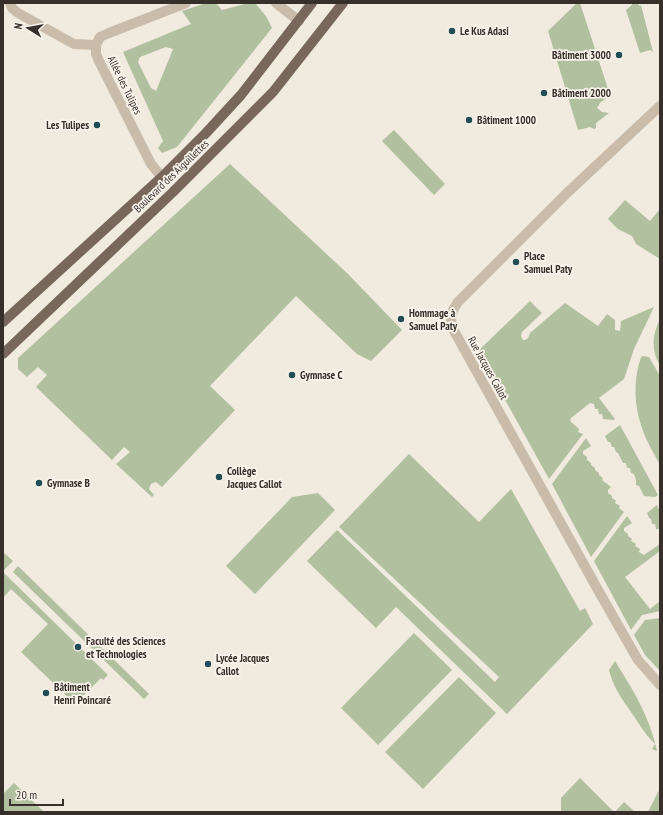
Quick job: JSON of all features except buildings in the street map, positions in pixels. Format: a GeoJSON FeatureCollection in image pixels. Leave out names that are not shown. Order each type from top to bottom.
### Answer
{"type":"FeatureCollection","features":[{"type":"Feature","properties":{"kind":"main road","name":"Boulevard des Aiguillettes"},"geometry":{"type":"LineString","coordinates":[[3,322],[162,177],[206,133],[241,95],[312,3]]}},
{"type":"Feature","properties":{"kind":"main road","name":"Boulevard des Aiguillettes"},"geometry":{"type":"LineString","coordinates":[[3,354],[174,192],[273,92],[343,3]]}},
{"type":"Feature","properties":{"kind":"street"},"geometry":{"type":"LineString","coordinates":[[10,3],[12,8],[18,13],[74,44],[96,45],[100,38],[109,33],[186,3]]}},
{"type":"Feature","properties":{"kind":"street"},"geometry":{"type":"LineString","coordinates":[[276,3],[299,20]]}},
{"type":"Feature","properties":{"kind":"street","name":"Allée des Tulipes"},"geometry":{"type":"LineString","coordinates":[[96,45],[96,54],[99,61],[151,164],[162,177]]}},
{"type":"Feature","properties":{"kind":"street","name":"Rue Jacques Callot"},"geometry":{"type":"LineString","coordinates":[[660,106],[567,193],[458,302],[453,310],[451,320],[453,329],[598,590],[638,660],[660,686]]}},
{"type":"Feature","properties":{"kind":"green space"},"geometry":{"type":"Polygon","coordinates":[[[206,3],[216,3],[222,10],[246,3],[255,3],[266,16],[272,28],[177,147],[162,153],[158,148],[163,141],[123,52],[191,24],[182,11],[206,3]],[[166,47],[140,57],[138,62],[151,88],[156,91],[173,49],[166,47]]]}},
{"type":"Feature","properties":{"kind":"green space"},"geometry":{"type":"Polygon","coordinates":[[[577,3],[580,3],[610,95],[600,103],[597,108],[602,112],[609,113],[596,123],[596,128],[594,129],[590,127],[578,130],[548,31],[577,3]]]}},
{"type":"Feature","properties":{"kind":"green space"},"geometry":{"type":"Polygon","coordinates":[[[634,3],[637,3],[640,6],[641,5],[653,52],[650,50],[640,53],[626,10],[634,3]]]}},
{"type":"Feature","properties":{"kind":"green space"},"geometry":{"type":"Polygon","coordinates":[[[394,130],[445,184],[434,195],[382,141],[394,130]]]}},
{"type":"Feature","properties":{"kind":"green space"},"geometry":{"type":"Polygon","coordinates":[[[230,164],[348,274],[402,330],[371,361],[357,354],[296,296],[210,386],[235,410],[162,487],[156,482],[151,484],[149,489],[154,495],[152,497],[116,464],[130,452],[124,447],[112,460],[36,387],[47,375],[38,367],[27,377],[18,369],[18,358],[230,164]]]}},
{"type":"Feature","properties":{"kind":"green space"},"geometry":{"type":"Polygon","coordinates":[[[625,200],[650,221],[660,209],[660,259],[636,244],[632,236],[618,229],[608,219],[625,200]]]}},
{"type":"Feature","properties":{"kind":"green space"},"geometry":{"type":"Polygon","coordinates":[[[530,301],[542,313],[522,332],[521,336],[523,340],[528,338],[530,333],[565,303],[598,326],[607,314],[615,320],[615,330],[620,331],[621,321],[654,307],[634,349],[624,379],[599,398],[615,419],[603,419],[602,414],[599,414],[598,409],[595,409],[594,404],[590,403],[571,418],[570,421],[579,429],[578,432],[583,434],[549,479],[478,351],[530,301]]]}},
{"type":"Feature","properties":{"kind":"green space"},"geometry":{"type":"Polygon","coordinates":[[[660,319],[660,366],[655,354],[654,337],[660,319]]]}},
{"type":"Feature","properties":{"kind":"green space"},"geometry":{"type":"Polygon","coordinates":[[[641,357],[649,357],[660,376],[660,465],[646,438],[637,411],[636,384],[638,366],[641,357]]]}},
{"type":"Feature","properties":{"kind":"green space"},"geometry":{"type":"Polygon","coordinates":[[[620,425],[658,495],[655,497],[644,496],[639,486],[636,485],[634,474],[631,473],[630,468],[627,468],[626,463],[623,463],[614,447],[612,447],[605,436],[620,425]]]}},
{"type":"Feature","properties":{"kind":"green space"},"geometry":{"type":"Polygon","coordinates":[[[586,438],[591,446],[583,451],[583,454],[603,478],[602,480],[611,487],[608,490],[608,493],[616,501],[615,503],[620,506],[619,508],[624,512],[591,557],[552,484],[586,438]]]}},
{"type":"Feature","properties":{"kind":"green space"},"geometry":{"type":"Polygon","coordinates":[[[409,454],[479,522],[511,489],[580,611],[585,608],[593,624],[507,714],[396,607],[376,628],[307,561],[337,530],[495,682],[499,677],[339,527],[409,454]]]}},
{"type":"Feature","properties":{"kind":"green space"},"geometry":{"type":"Polygon","coordinates":[[[318,493],[335,510],[255,594],[226,566],[292,497],[318,493]]]}},
{"type":"Feature","properties":{"kind":"green space"},"geometry":{"type":"Polygon","coordinates":[[[657,505],[660,512],[660,533],[659,529],[656,529],[655,524],[652,524],[647,513],[657,505]]]}},
{"type":"Feature","properties":{"kind":"green space"},"geometry":{"type":"Polygon","coordinates":[[[627,516],[632,523],[624,528],[624,531],[632,539],[631,541],[636,544],[635,546],[640,549],[639,552],[644,555],[660,544],[660,551],[625,577],[650,609],[660,601],[660,611],[642,615],[631,630],[594,561],[627,516]]]}},
{"type":"Feature","properties":{"kind":"green space"},"geometry":{"type":"Polygon","coordinates":[[[3,552],[13,561],[3,571],[3,552]]]}},
{"type":"Feature","properties":{"kind":"green space"},"geometry":{"type":"Polygon","coordinates":[[[18,566],[149,694],[144,699],[13,572],[18,566]]]}},
{"type":"Feature","properties":{"kind":"green space"},"geometry":{"type":"Polygon","coordinates":[[[3,572],[108,675],[103,680],[101,678],[75,704],[21,652],[48,624],[11,589],[3,598],[3,572]]]}},
{"type":"Feature","properties":{"kind":"green space"},"geometry":{"type":"Polygon","coordinates":[[[660,618],[660,671],[645,655],[634,635],[645,620],[660,618]]]}},
{"type":"Feature","properties":{"kind":"green space"},"geometry":{"type":"Polygon","coordinates":[[[414,633],[452,670],[378,745],[341,708],[414,633]]]}},
{"type":"Feature","properties":{"kind":"green space"},"geometry":{"type":"Polygon","coordinates":[[[615,661],[635,694],[645,715],[654,738],[657,751],[652,749],[655,744],[641,727],[615,686],[609,670],[615,661]]]}},
{"type":"Feature","properties":{"kind":"green space"},"geometry":{"type":"Polygon","coordinates":[[[459,677],[496,713],[423,789],[385,752],[459,677]]]}},
{"type":"Feature","properties":{"kind":"green space"},"geometry":{"type":"Polygon","coordinates":[[[580,778],[614,812],[561,812],[561,798],[580,778]]]}},
{"type":"Feature","properties":{"kind":"green space"},"geometry":{"type":"Polygon","coordinates":[[[14,783],[44,812],[3,812],[3,794],[14,783]]]}},
{"type":"Feature","properties":{"kind":"green space"},"geometry":{"type":"Polygon","coordinates":[[[660,788],[660,812],[648,812],[660,788]]]}},
{"type":"Feature","properties":{"kind":"green space"},"geometry":{"type":"Polygon","coordinates":[[[624,802],[635,812],[615,812],[624,802]]]}},
{"type":"Feature","properties":{"kind":"place","name":"Le Kus Adasi"},"geometry":{"type":"Point","coordinates":[452,31]}},
{"type":"Feature","properties":{"kind":"place","name":"Bâtiment 3000"},"geometry":{"type":"Point","coordinates":[619,55]}},
{"type":"Feature","properties":{"kind":"place","name":"Bâtiment 2000"},"geometry":{"type":"Point","coordinates":[544,93]}},
{"type":"Feature","properties":{"kind":"place","name":"Bâtiment 1000"},"geometry":{"type":"Point","coordinates":[469,120]}},
{"type":"Feature","properties":{"kind":"place","name":"Les Tulipes"},"geometry":{"type":"Point","coordinates":[97,125]}},
{"type":"Feature","properties":{"kind":"place","name":"Place Samuel Paty"},"geometry":{"type":"Point","coordinates":[516,262]}},
{"type":"Feature","properties":{"kind":"place","name":"Hommage à Samuel Paty"},"geometry":{"type":"Point","coordinates":[401,319]}},
{"type":"Feature","properties":{"kind":"place","name":"Gymnase C"},"geometry":{"type":"Point","coordinates":[292,375]}},
{"type":"Feature","properties":{"kind":"place","name":"Collège Jacques Callot"},"geometry":{"type":"Point","coordinates":[219,477]}},
{"type":"Feature","properties":{"kind":"place","name":"Gymnase B"},"geometry":{"type":"Point","coordinates":[39,483]}},
{"type":"Feature","properties":{"kind":"place","name":"Faculté des Sciences et Technologies"},"geometry":{"type":"Point","coordinates":[78,647]}},
{"type":"Feature","properties":{"kind":"place","name":"Lycée Jacques Callot"},"geometry":{"type":"Point","coordinates":[208,664]}},
{"type":"Feature","properties":{"kind":"place","name":"Bâtiment Henri Poincaré"},"geometry":{"type":"Point","coordinates":[46,693]}}]}
